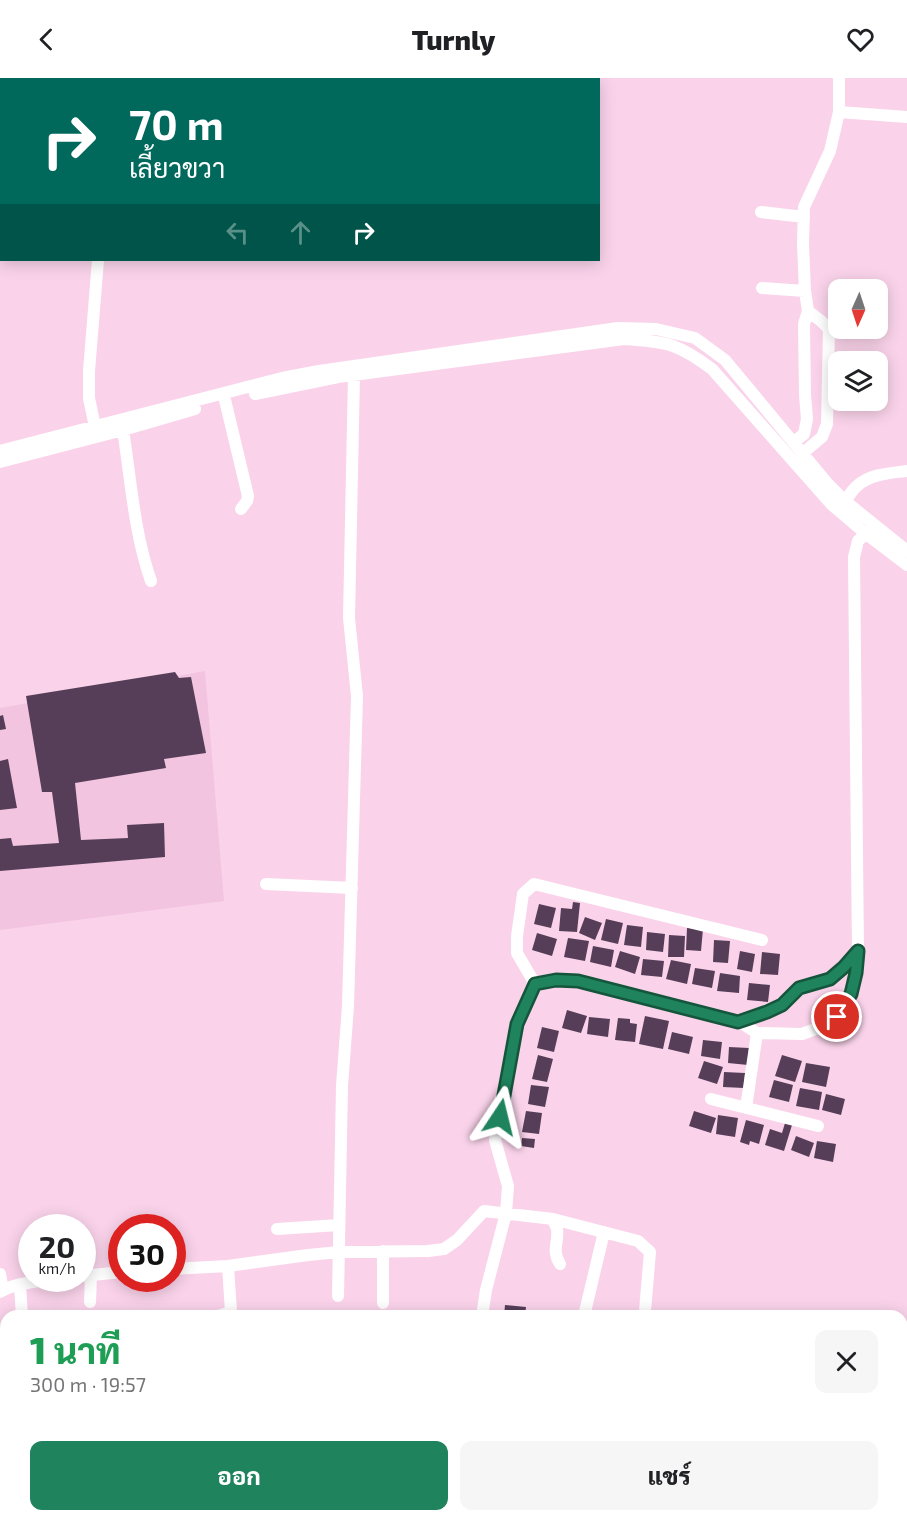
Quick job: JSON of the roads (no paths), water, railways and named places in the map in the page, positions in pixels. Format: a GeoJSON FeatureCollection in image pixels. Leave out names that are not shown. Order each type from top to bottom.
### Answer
{"type":"FeatureCollection","features":[{"type":"Feature","properties":{"kind":"street"},"geometry":{"type":"LineString","coordinates":[[794,442],[804,434],[807,419],[804,324],[808,312],[803,244],[804,207],[830,151],[838,112],[839,78]]}},
{"type":"Feature","properties":{"kind":"street"},"geometry":{"type":"LineString","coordinates":[[838,112],[907,117]]}},
{"type":"Feature","properties":{"kind":"street"},"geometry":{"type":"LineString","coordinates":[[761,212],[804,217]]}},
{"type":"Feature","properties":{"kind":"street"},"geometry":{"type":"LineString","coordinates":[[95,427],[89,398],[89,371],[98,261]]}},
{"type":"Feature","properties":{"kind":"street"},"geometry":{"type":"LineString","coordinates":[[762,288],[805,291]]}},
{"type":"Feature","properties":{"kind":"street"},"geometry":{"type":"LineString","coordinates":[[803,453],[822,437],[827,424],[829,329],[808,312]]}},
{"type":"Feature","properties":{"kind":"street"},"geometry":{"type":"LineString","coordinates":[[0,451],[282,378],[318,371],[618,327],[656,329],[695,338],[725,360],[828,484],[907,565]]}},
{"type":"Feature","properties":{"kind":"street"},"geometry":{"type":"LineString","coordinates":[[0,462],[123,430],[225,400],[318,380],[624,339],[648,340],[674,346],[712,369],[832,505],[907,550]]}},
{"type":"Feature","properties":{"kind":"street"},"geometry":{"type":"LineString","coordinates":[[338,1296],[342,1086],[348,1006],[357,696],[349,618],[354,375]]}},
{"type":"Feature","properties":{"kind":"street"},"geometry":{"type":"LineString","coordinates":[[225,400],[248,496],[241,509]]}},
{"type":"Feature","properties":{"kind":"street"},"geometry":{"type":"LineString","coordinates":[[806,412],[827,413]]}},
{"type":"Feature","properties":{"kind":"street"},"geometry":{"type":"LineString","coordinates":[[123,430],[138,537],[151,581]]}},
{"type":"Feature","properties":{"kind":"street"},"geometry":{"type":"LineString","coordinates":[[845,501],[857,486],[866,480],[882,474],[907,471]]}},
{"type":"Feature","properties":{"kind":"street"},"geometry":{"type":"LineString","coordinates":[[535,984],[556,980],[578,981],[738,1022],[757,1033],[802,1034],[821,1027],[837,1017],[851,994],[858,951],[854,557],[858,541],[870,529]]}},
{"type":"Feature","properties":{"kind":"street"},"geometry":{"type":"LineString","coordinates":[[266,884],[351,888]]}},
{"type":"Feature","properties":{"kind":"street"},"geometry":{"type":"LineString","coordinates":[[535,984],[517,953],[523,894],[534,885],[762,940]]}},
{"type":"Feature","properties":{"kind":"street"},"geometry":{"type":"LineString","coordinates":[[738,1022],[782,1005],[799,988],[830,979],[858,951]]}},
{"type":"Feature","properties":{"kind":"street"},"geometry":{"type":"LineString","coordinates":[[483,1310],[506,1213],[508,1186],[495,1140],[517,1024],[535,984]]}},
{"type":"Feature","properties":{"kind":"street"},"geometry":{"type":"LineString","coordinates":[[746,1108],[757,1033]]}},
{"type":"Feature","properties":{"kind":"street"},"geometry":{"type":"LineString","coordinates":[[711,1099],[818,1126]]}},
{"type":"Feature","properties":{"kind":"street"},"geometry":{"type":"LineString","coordinates":[[186,1268],[228,1266],[339,1252],[444,1249],[457,1240],[484,1211],[506,1213],[553,1220],[638,1241],[650,1252],[645,1310]]}},
{"type":"Feature","properties":{"kind":"street"},"geometry":{"type":"LineString","coordinates":[[553,1220],[557,1231],[556,1257],[560,1264]]}},
{"type":"Feature","properties":{"kind":"street"},"geometry":{"type":"LineString","coordinates":[[277,1229],[339,1224]]}},
{"type":"Feature","properties":{"kind":"street"},"geometry":{"type":"LineString","coordinates":[[586,1310],[604,1232]]}},
{"type":"Feature","properties":{"kind":"street"},"geometry":{"type":"LineString","coordinates":[[383,1303],[384,1251]]}},
{"type":"Feature","properties":{"kind":"street"},"geometry":{"type":"LineString","coordinates":[[228,1266],[231,1310]]}},
{"type":"Feature","properties":{"kind":"street"},"geometry":{"type":"LineString","coordinates":[[0,1274],[1,1291],[18,1286]]}},
{"type":"Feature","properties":{"kind":"street"},"geometry":{"type":"LineString","coordinates":[[20,1292],[22,1310]]}},
{"type":"Feature","properties":{"kind":"street"},"geometry":{"type":"LineString","coordinates":[[89,1292],[90,1302]]}}]}
